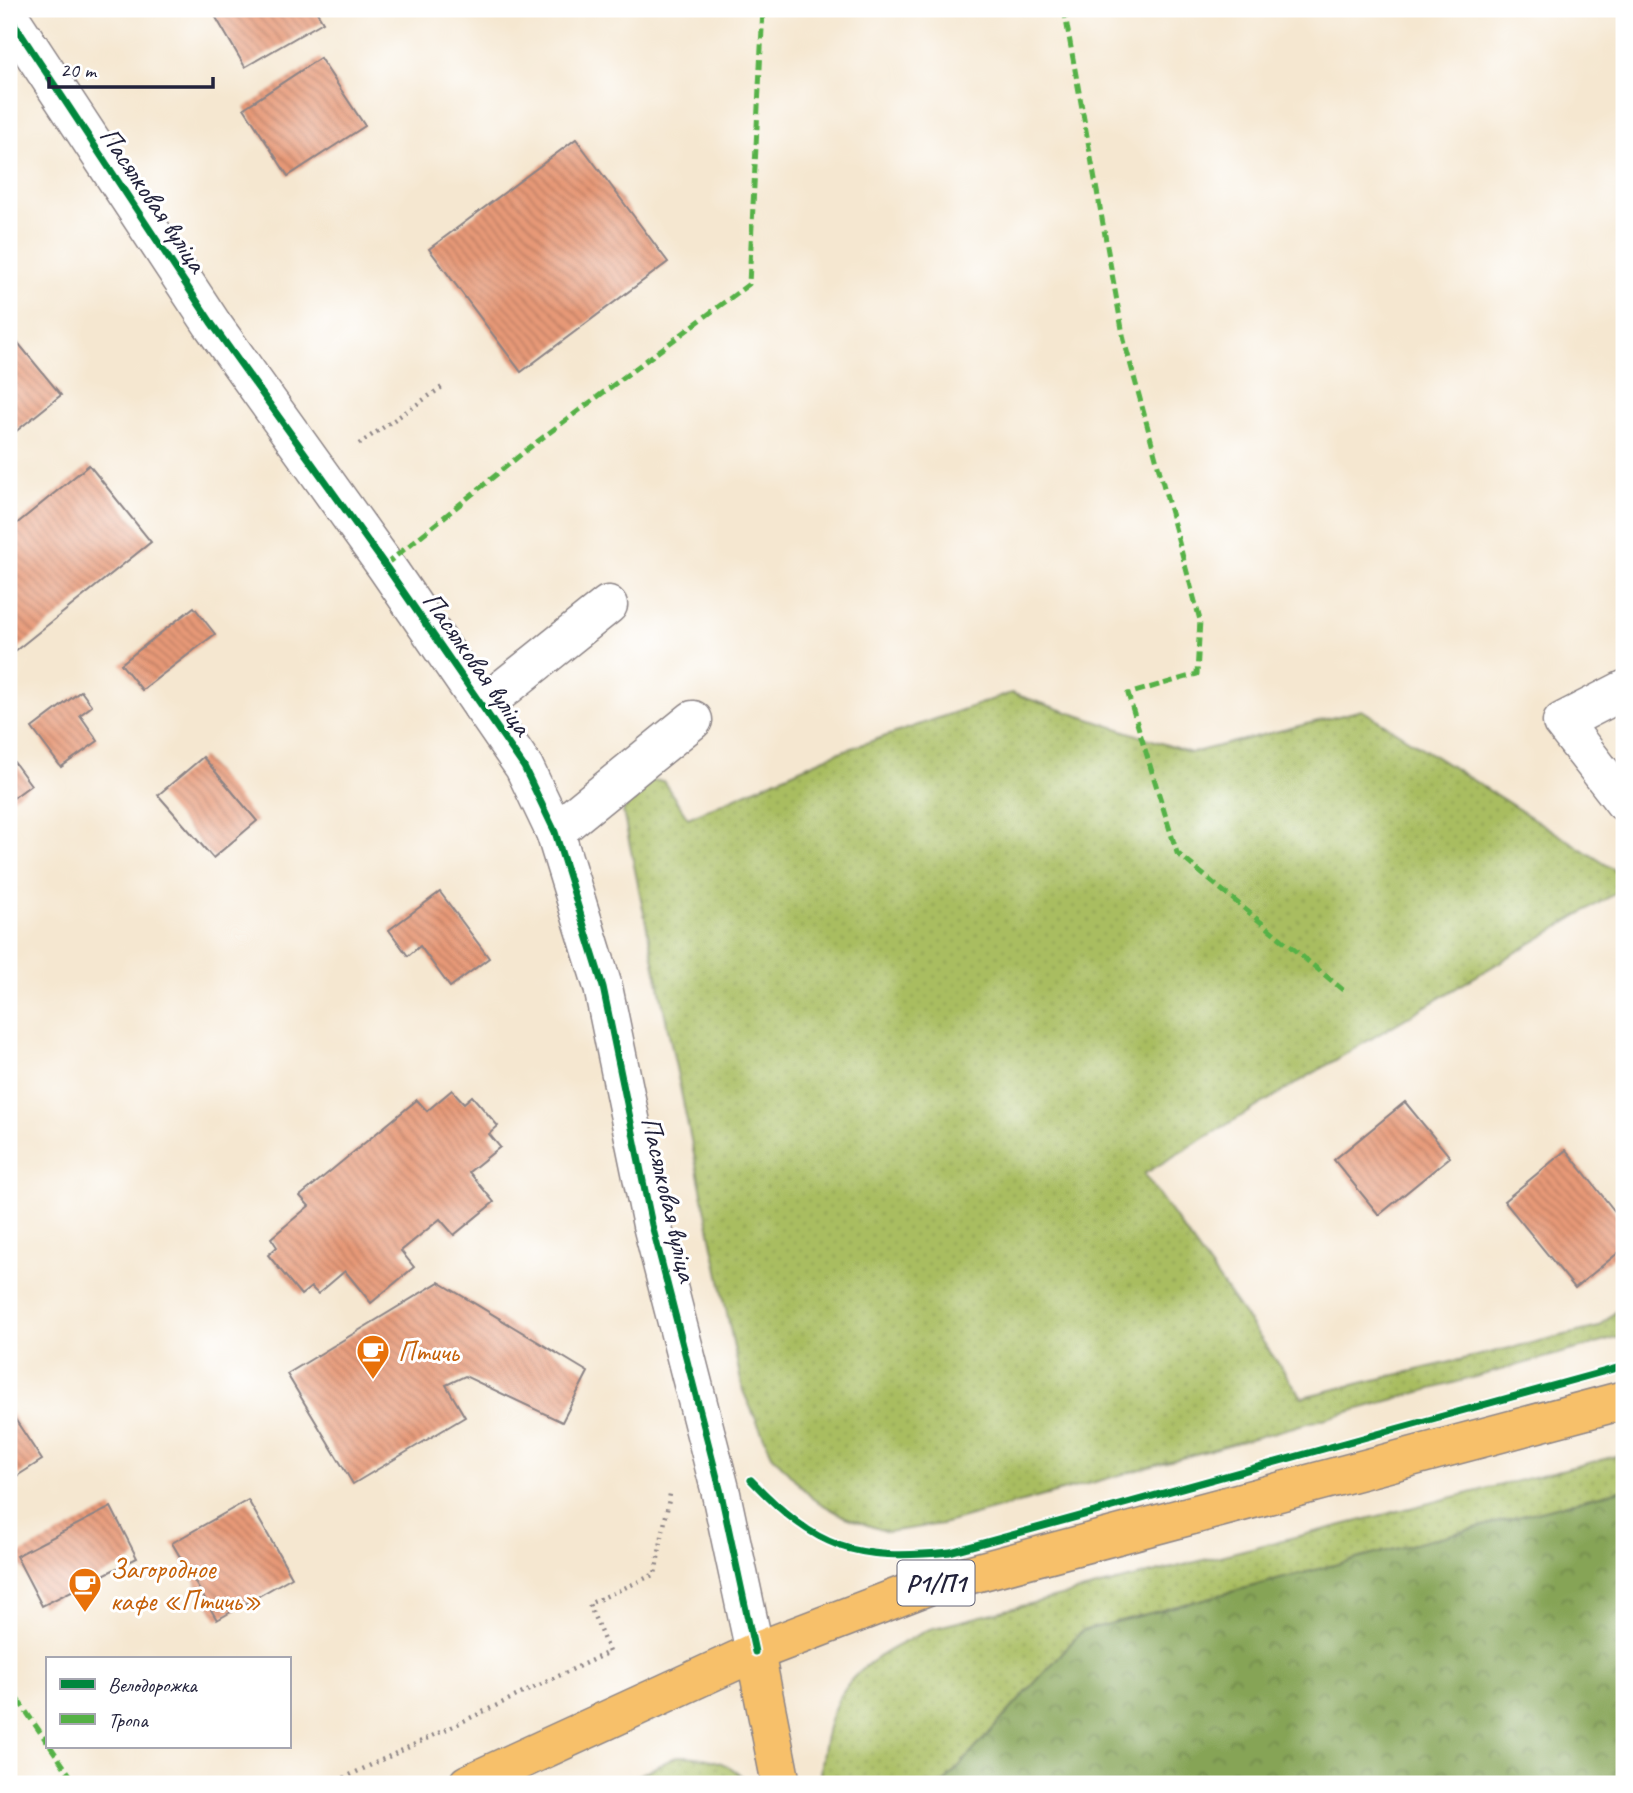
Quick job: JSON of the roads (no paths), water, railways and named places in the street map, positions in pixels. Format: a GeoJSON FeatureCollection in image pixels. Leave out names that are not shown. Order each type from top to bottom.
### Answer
{"type":"FeatureCollection","features":[{"type":"Feature","properties":{"kind":"main road","name":"Р1/П1"},"geometry":{"type":"LineString","coordinates":[[468,1784],[755,1653],[930,1584],[1624,1400]]}},
{"type":"Feature","properties":{"kind":"main road"},"geometry":{"type":"LineString","coordinates":[[755,1653],[780,1784]]}},
{"type":"Feature","properties":{"kind":"street","name":"Пасялковая вуліца"},"geometry":{"type":"LineString","coordinates":[[9,16],[212,324],[524,767],[555,832],[603,987],[652,1225],[705,1429],[755,1653]]}},
{"type":"Feature","properties":{"kind":"street"},"geometry":{"type":"LineString","coordinates":[[482,706],[608,605]]}},
{"type":"Feature","properties":{"kind":"street"},"geometry":{"type":"LineString","coordinates":[[1624,690],[1562,722],[1624,802]]}},
{"type":"Feature","properties":{"kind":"street"},"geometry":{"type":"LineString","coordinates":[[555,832],[693,720]]}},
{"type":"Feature","properties":{"kind":"place","name":"Птичь"},"geometry":{"type":"Point","coordinates":[373,1381]}},
{"type":"Feature","properties":{"kind":"place","name":"Загородное кафе «Птичь»"},"geometry":{"type":"Point","coordinates":[85,1614]}}]}
